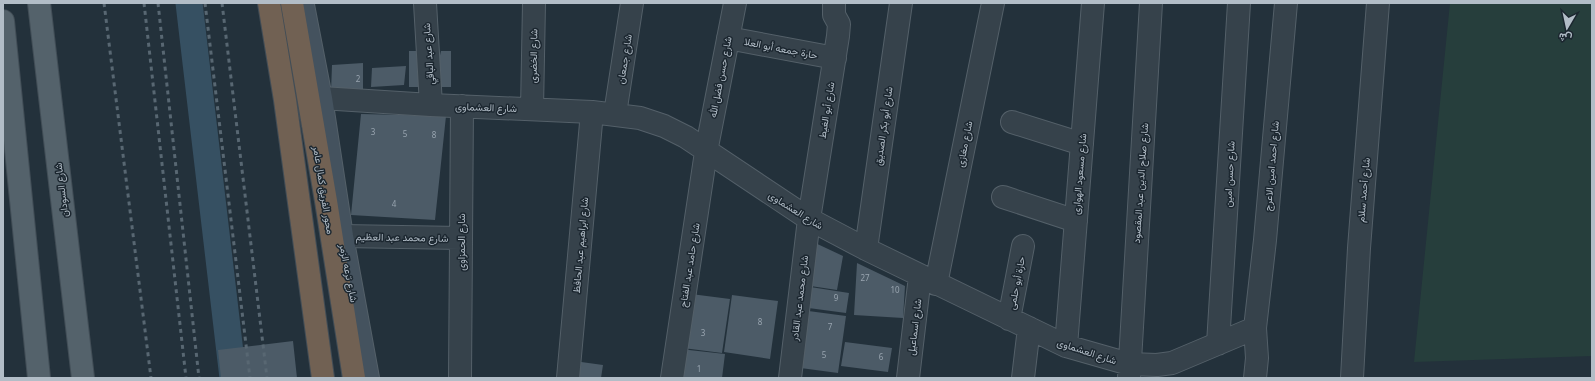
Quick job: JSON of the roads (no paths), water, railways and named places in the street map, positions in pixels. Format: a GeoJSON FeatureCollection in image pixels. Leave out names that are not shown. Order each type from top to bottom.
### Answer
{"type":"FeatureCollection","features":[{"type":"Feature","properties":{"kind":"highway"},"geometry":{"type":"LineString","coordinates":[[269,3],[286,100],[323,378]]}},
{"type":"Feature","properties":{"kind":"highway","name":"محور الفريق كمال عامر"},"geometry":{"type":"LineString","coordinates":[[292,3],[326,201],[354,378]]}},
{"type":"Feature","properties":{"kind":"main road","name":"شارع السودان"},"geometry":{"type":"LineString","coordinates":[[39,3],[84,378]]}},
{"type":"Feature","properties":{"kind":"main road","name":"شارع ترعه الزمر"},"geometry":{"type":"LineString","coordinates":[[302,3],[321,98],[342,236],[368,378]]}},
{"type":"Feature","properties":{"kind":"main road"},"geometry":{"type":"LineString","coordinates":[[3,21],[39,378]]}},
{"type":"Feature","properties":{"kind":"street","name":"شارع عبد الباقي"},"geometry":{"type":"LineString","coordinates":[[425,3],[431,105]]}},
{"type":"Feature","properties":{"kind":"street","name":"شارع الخضرى"},"geometry":{"type":"LineString","coordinates":[[532,109],[534,3]]}},
{"type":"Feature","properties":{"kind":"street","name":"شارع جمعان"},"geometry":{"type":"LineString","coordinates":[[615,114],[632,3]]}},
{"type":"Feature","properties":{"kind":"street","name":"شارع حسن فضل الله"},"geometry":{"type":"LineString","coordinates":[[706,152],[735,3]]}},
{"type":"Feature","properties":{"kind":"street","name":"شارع أبو الغيط"},"geometry":{"type":"LineString","coordinates":[[808,219],[835,58],[839,24],[834,15],[834,3]]}},
{"type":"Feature","properties":{"kind":"street","name":"شارع أبو بكر الصديق"},"geometry":{"type":"LineString","coordinates":[[866,249],[901,3]]}},
{"type":"Feature","properties":{"kind":"street","name":"شارع مغازى"},"geometry":{"type":"LineString","coordinates":[[928,280],[993,3]]}},
{"type":"Feature","properties":{"kind":"street","name":"شارع مسعود الهوارى"},"geometry":{"type":"LineString","coordinates":[[1066,346],[1093,3]]}},
{"type":"Feature","properties":{"kind":"street","name":"شارع صلاح الدين عبد المقصود"},"geometry":{"type":"LineString","coordinates":[[1129,371],[1151,3]]}},
{"type":"Feature","properties":{"kind":"street","name":"شارع حسن امين"},"geometry":{"type":"LineString","coordinates":[[1218,344],[1239,3]]}},
{"type":"Feature","properties":{"kind":"street","name":"شارع احمد امين الاعرج"},"geometry":{"type":"LineString","coordinates":[[1255,378],[1257,358],[1255,328],[1265,240],[1286,3]]}},
{"type":"Feature","properties":{"kind":"street","name":"شارع أحمد سلام"},"geometry":{"type":"LineString","coordinates":[[1352,378],[1359,248],[1378,3]]}},
{"type":"Feature","properties":{"kind":"street","name":"حارة جمعه أبو العلا"},"geometry":{"type":"LineString","coordinates":[[728,38],[835,58]]}},
{"type":"Feature","properties":{"kind":"street","name":"شارع العشماوى"},"geometry":{"type":"LineString","coordinates":[[321,98],[431,105],[592,112],[640,118],[664,126],[686,137],[706,152],[808,219],[928,280],[1066,346],[1129,371],[1172,363],[1255,328]]}},
{"type":"Feature","properties":{"kind":"street","name":"شارع الحمزاوى"},"geometry":{"type":"LineString","coordinates":[[460,378],[462,106]]}},
{"type":"Feature","properties":{"kind":"street","name":"شارع ابراهيم عبد الحافظ"},"geometry":{"type":"LineString","coordinates":[[568,378],[592,112]]}},
{"type":"Feature","properties":{"kind":"street"},"geometry":{"type":"LineString","coordinates":[[1012,122],[1082,144]]}},
{"type":"Feature","properties":{"kind":"street","name":"شارع حامد عبد الفتاح"},"geometry":{"type":"LineString","coordinates":[[672,378],[706,152]]}},
{"type":"Feature","properties":{"kind":"street"},"geometry":{"type":"LineString","coordinates":[[1003,198],[1076,221]]}},
{"type":"Feature","properties":{"kind":"street","name":"شارع محمد عبد القادر"},"geometry":{"type":"LineString","coordinates":[[790,378],[808,219]]}},
{"type":"Feature","properties":{"kind":"street","name":"شارع محمد عبد العظيم"},"geometry":{"type":"LineString","coordinates":[[342,236],[461,238]]}},
{"type":"Feature","properties":{"kind":"street","name":"حارة أبو حلمى"},"geometry":{"type":"LineString","coordinates":[[1009,319],[1023,246]]}},
{"type":"Feature","properties":{"kind":"street","name":"شارع اسماعيل"},"geometry":{"type":"LineString","coordinates":[[908,378],[928,280]]}},
{"type":"Feature","properties":{"kind":"street"},"geometry":{"type":"LineString","coordinates":[[1023,378],[1029,328]]}},
{"type":"Feature","properties":{"kind":"waterway"},"geometry":{"type":"LineString","coordinates":[[189,3],[233,378]]}},
{"type":"Feature","properties":{"kind":"railway"},"geometry":{"type":"LineString","coordinates":[[104,3],[151,378]]}},
{"type":"Feature","properties":{"kind":"railway"},"geometry":{"type":"LineString","coordinates":[[144,3],[186,378]]}},
{"type":"Feature","properties":{"kind":"railway"},"geometry":{"type":"LineString","coordinates":[[158,3],[199,378]]}},
{"type":"Feature","properties":{"kind":"railway"},"geometry":{"type":"LineString","coordinates":[[205,3],[250,378]]}},
{"type":"Feature","properties":{"kind":"railway"},"geometry":{"type":"LineString","coordinates":[[222,3],[267,378]]}}]}
